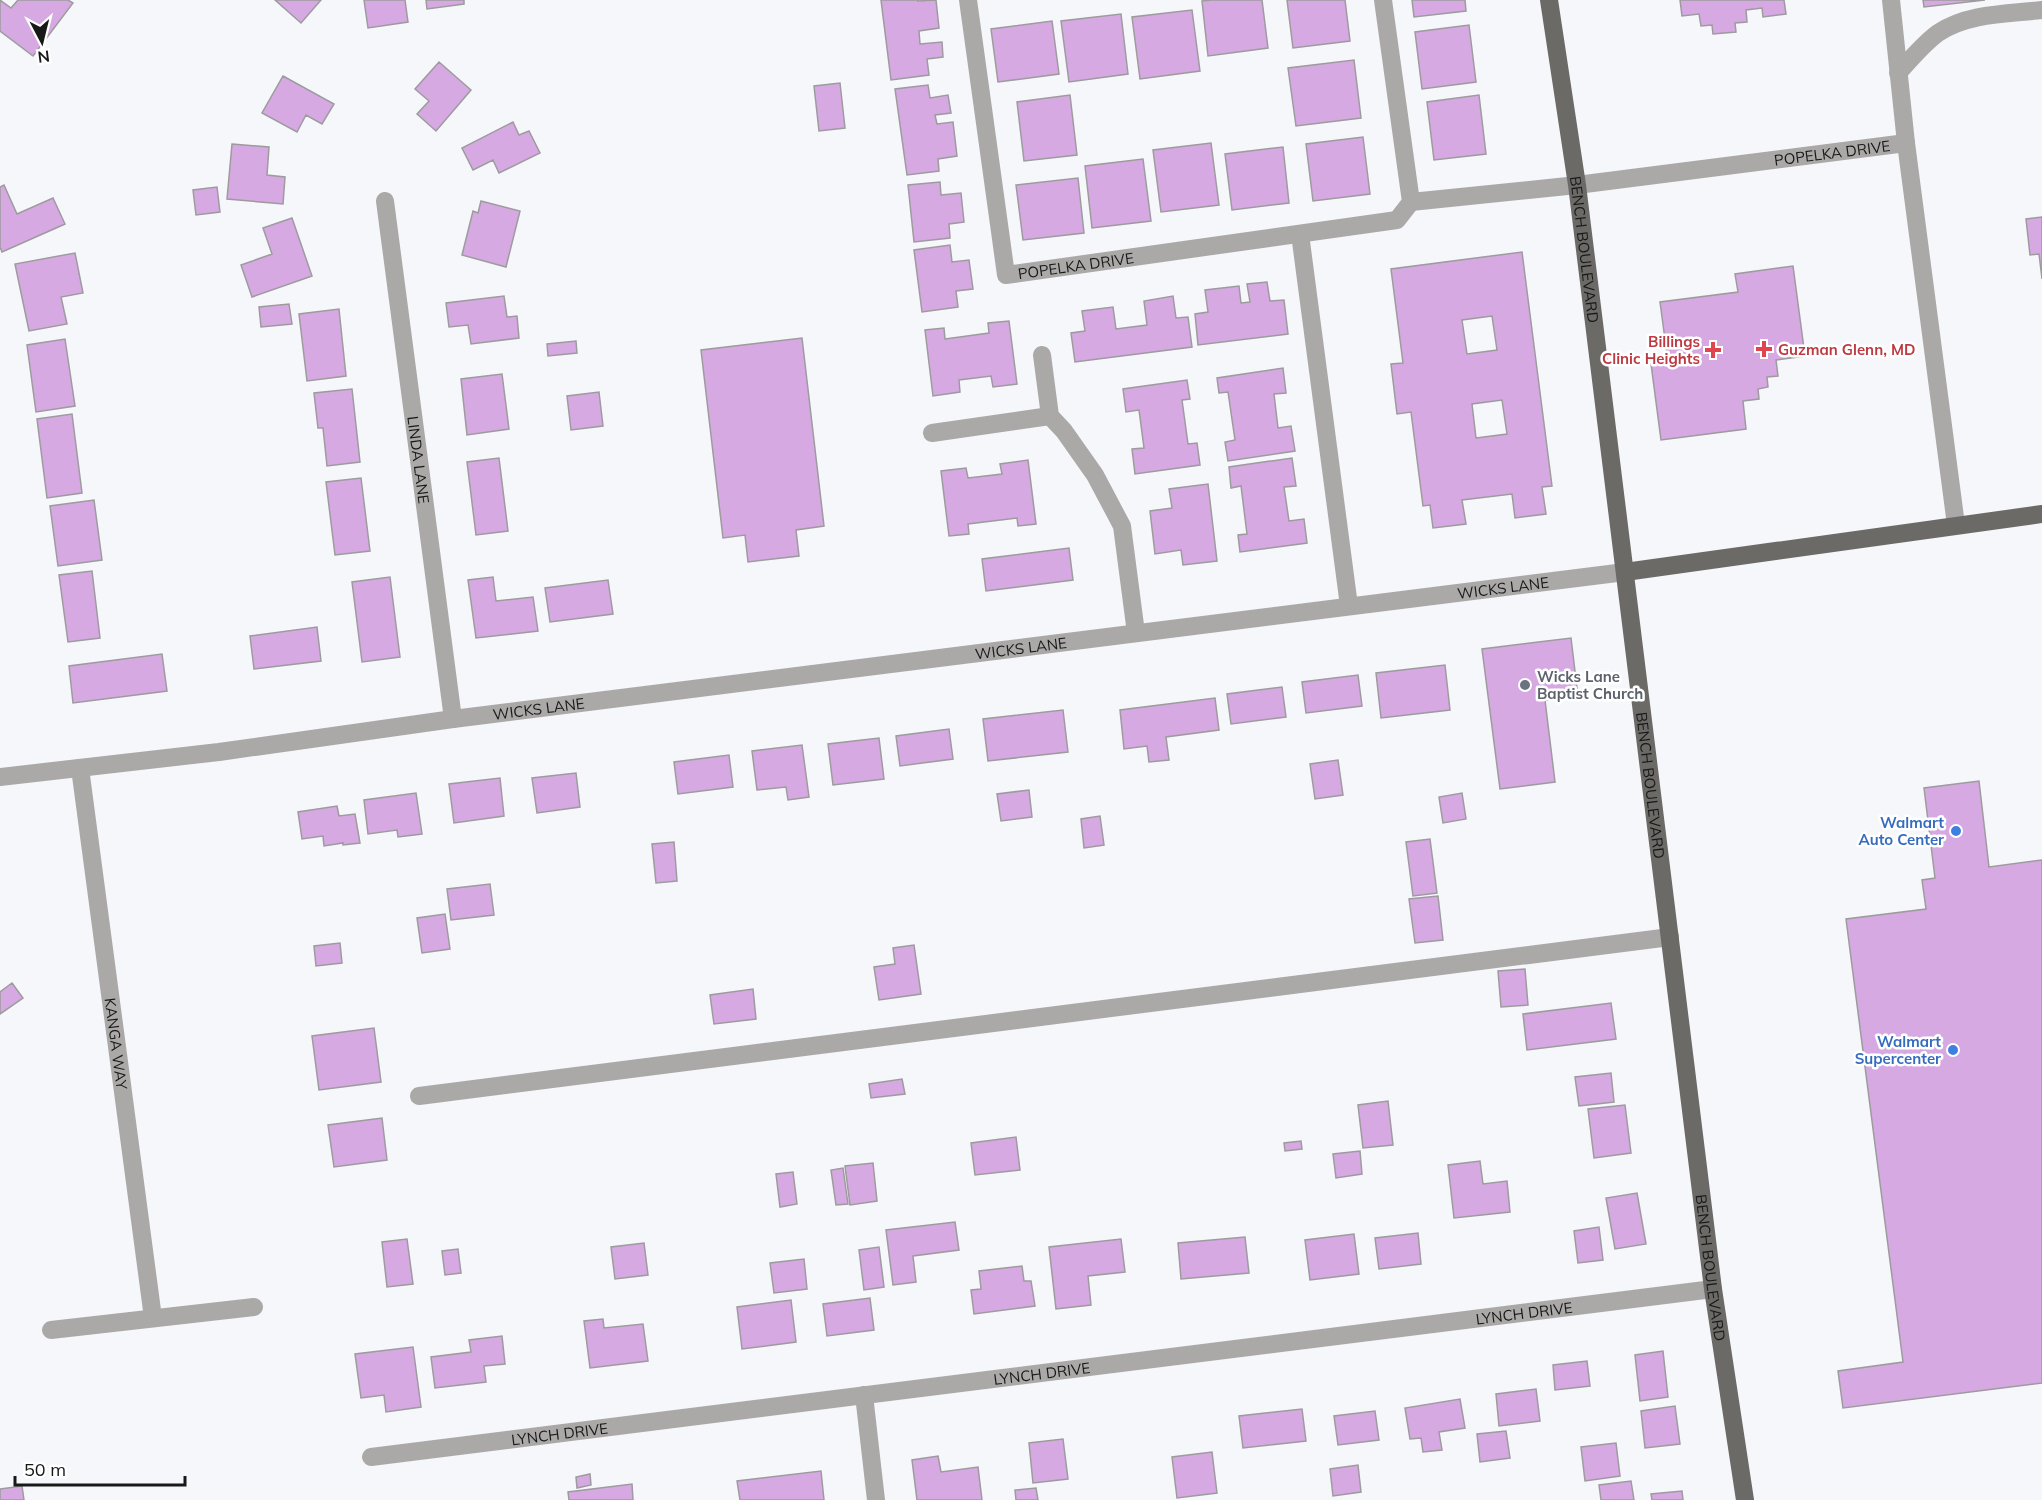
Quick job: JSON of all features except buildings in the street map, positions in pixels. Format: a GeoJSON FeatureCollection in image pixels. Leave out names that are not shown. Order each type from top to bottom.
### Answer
{"type":"FeatureCollection","features":[{"type":"Feature","properties":{"kind":"main road","name":"BENCH BOULEVARD"},"geometry":{"type":"LineString","coordinates":[[1549,0],[1577,185],[1713,1289],[1745,1500]]}},
{"type":"Feature","properties":{"kind":"main road","name":"WICKS LANE"},"geometry":{"type":"LineString","coordinates":[[1625,572],[2042,514]]}},
{"type":"Feature","properties":{"kind":"street","name":"POPELKA DRIVE"},"geometry":{"type":"LineString","coordinates":[[968,0],[1006,275],[1397,220],[1411,202],[1577,185],[1906,143],[1956,525]]}},
{"type":"Feature","properties":{"kind":"street"},"geometry":{"type":"LineString","coordinates":[[1383,0],[1411,202]]}},
{"type":"Feature","properties":{"kind":"street"},"geometry":{"type":"LineString","coordinates":[[1891,0],[1906,143]]}},
{"type":"Feature","properties":{"kind":"street"},"geometry":{"type":"LineString","coordinates":[[1898,73],[1939,33],[1962,21],[2042,10]]}},
{"type":"Feature","properties":{"kind":"street","name":"LINDA LANE"},"geometry":{"type":"LineString","coordinates":[[385,201],[453,719]]}},
{"type":"Feature","properties":{"kind":"street"},"geometry":{"type":"LineString","coordinates":[[1300,234],[1349,606]]}},
{"type":"Feature","properties":{"kind":"street"},"geometry":{"type":"LineString","coordinates":[[1042,355],[1050,417],[1064,431],[1095,475],[1122,526],[1136,633]]}},
{"type":"Feature","properties":{"kind":"street"},"geometry":{"type":"LineString","coordinates":[[932,433],[1050,417]]}},
{"type":"Feature","properties":{"kind":"street","name":"WICKS LANE"},"geometry":{"type":"LineString","coordinates":[[0,777],[229,751],[453,719],[1625,572]]}},
{"type":"Feature","properties":{"kind":"street","name":"KANGA WAY"},"geometry":{"type":"LineString","coordinates":[[80,768],[153,1318]]}},
{"type":"Feature","properties":{"kind":"street"},"geometry":{"type":"LineString","coordinates":[[419,1096],[1670,937]]}},
{"type":"Feature","properties":{"kind":"street","name":"LYNCH DRIVE"},"geometry":{"type":"LineString","coordinates":[[371,1457],[1713,1289]]}},
{"type":"Feature","properties":{"kind":"street"},"geometry":{"type":"LineString","coordinates":[[51,1330],[254,1307]]}},
{"type":"Feature","properties":{"kind":"street"},"geometry":{"type":"LineString","coordinates":[[864,1395],[876,1500]]}},
{"type":"Feature","properties":{"kind":"place","name":"Guzman Glenn, MD"},"geometry":{"type":"Point","coordinates":[1764,349]}},
{"type":"Feature","properties":{"kind":"place","name":"Billings Clinic Heights"},"geometry":{"type":"Point","coordinates":[1713,350]}},
{"type":"Feature","properties":{"kind":"place","name":"Wicks Lane Baptist Church"},"geometry":{"type":"Point","coordinates":[1525,685]}},
{"type":"Feature","properties":{"kind":"place","name":"Walmart Auto Center"},"geometry":{"type":"Point","coordinates":[1956,831]}},
{"type":"Feature","properties":{"kind":"place","name":"Walmart Supercenter"},"geometry":{"type":"Point","coordinates":[1953,1050]}}]}
